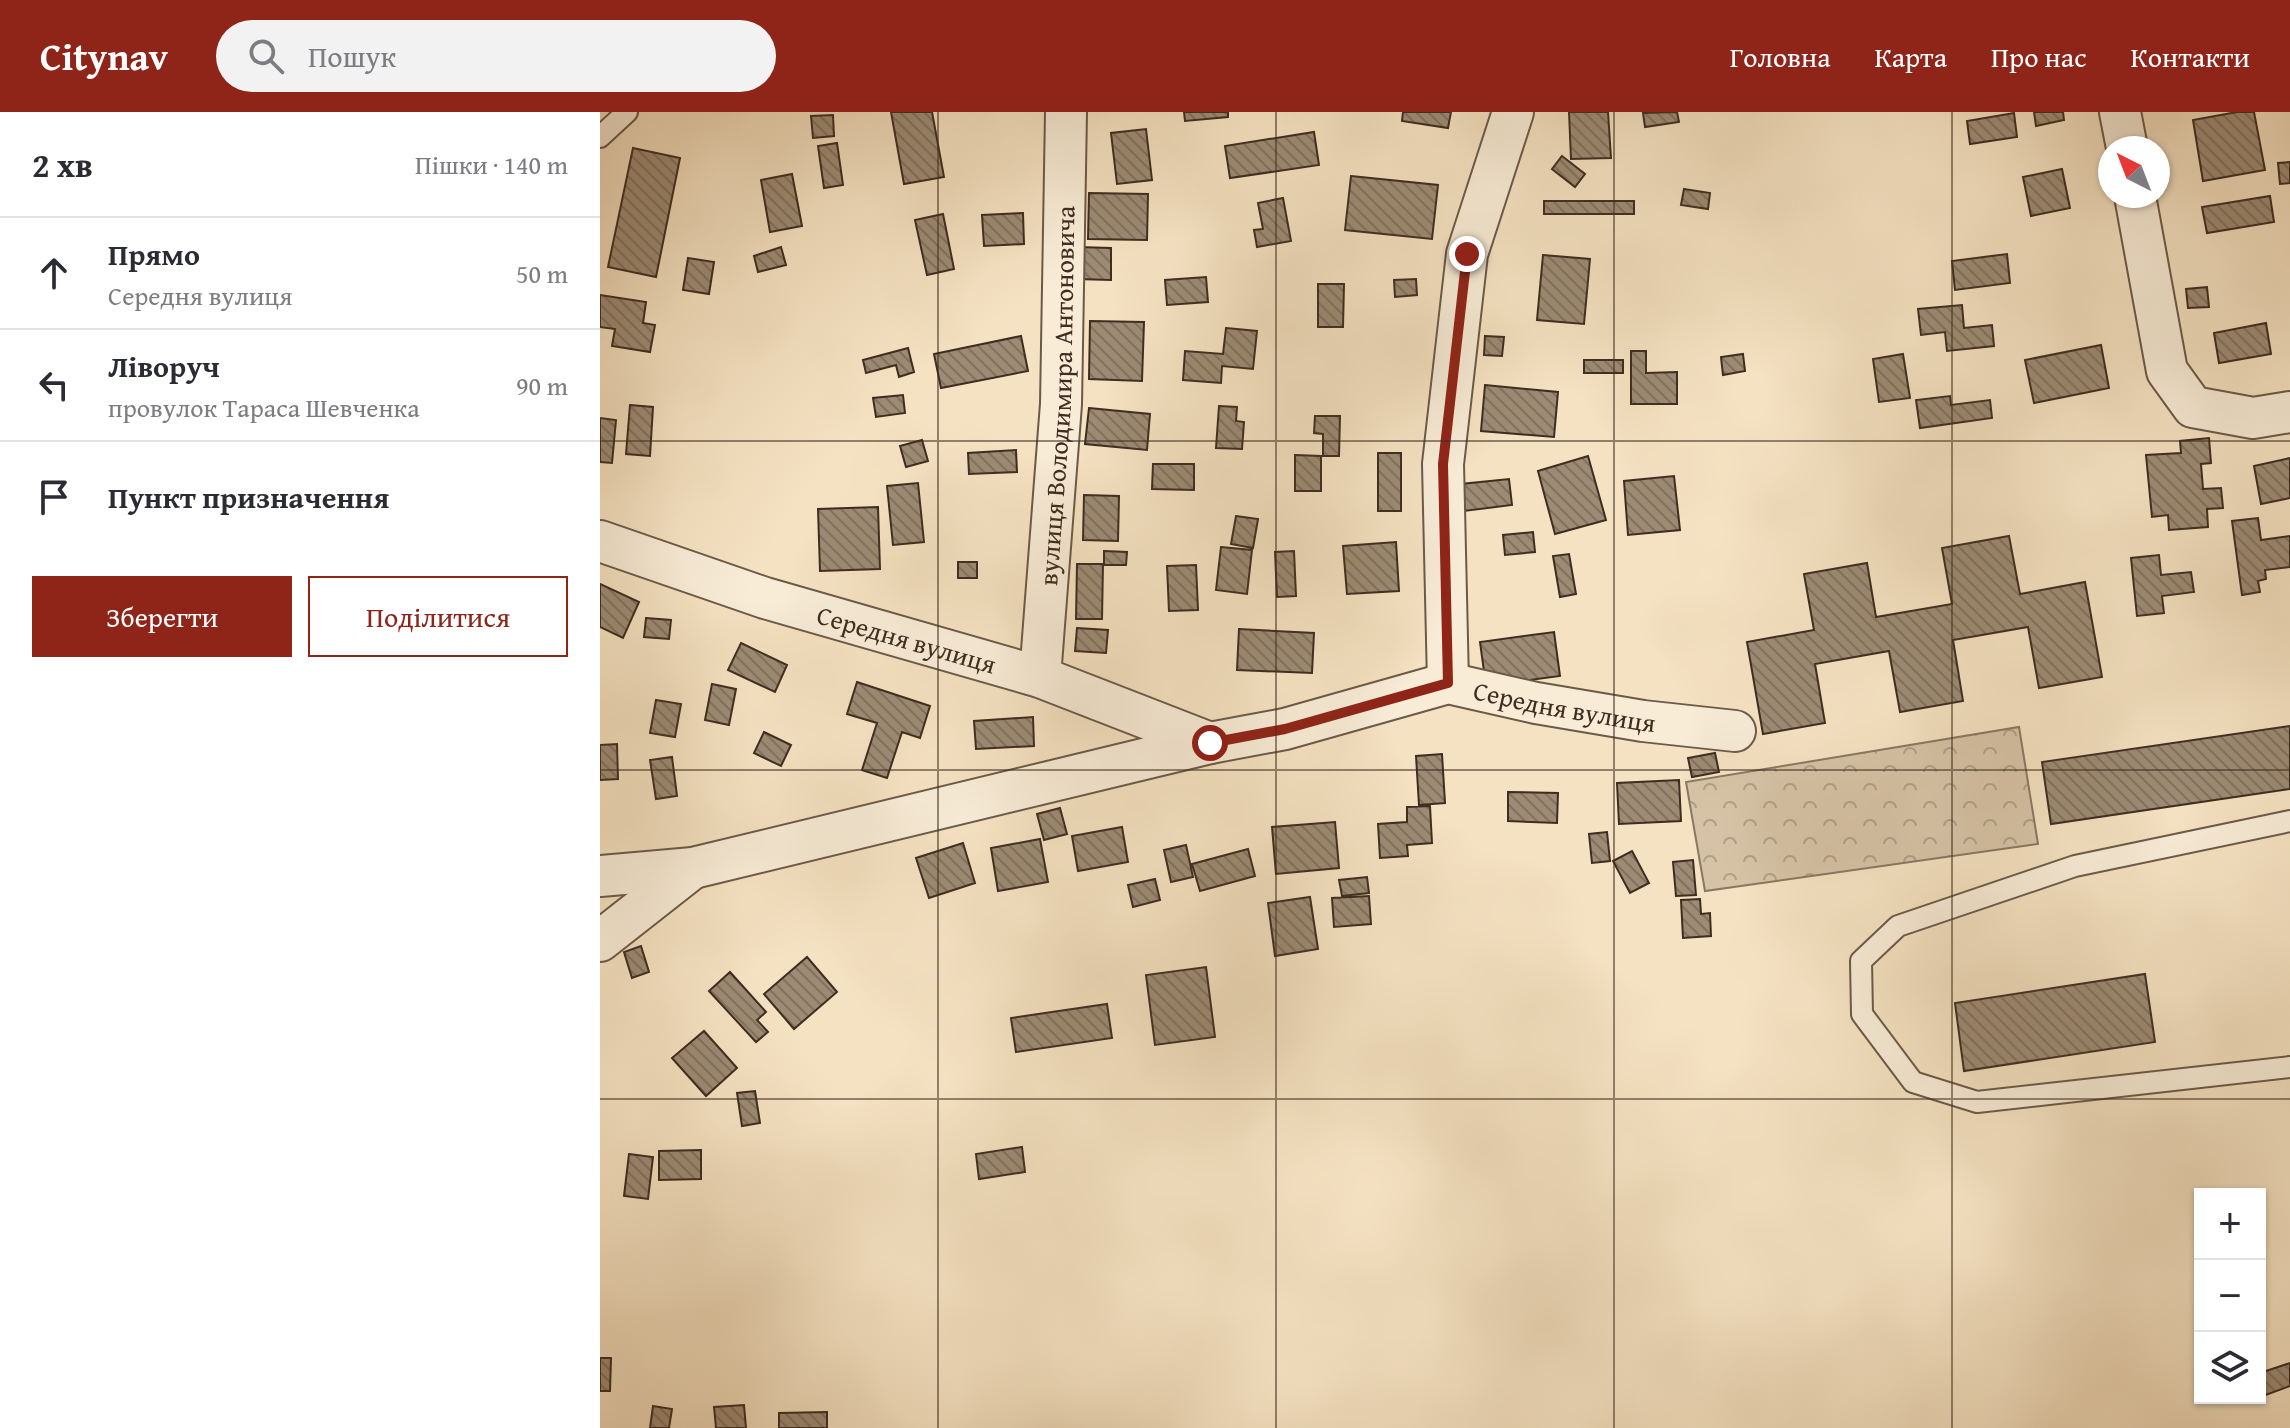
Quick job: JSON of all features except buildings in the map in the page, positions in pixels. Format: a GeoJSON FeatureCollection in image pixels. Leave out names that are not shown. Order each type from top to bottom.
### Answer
{"type":"FeatureCollection","features":[{"type":"Feature","properties":{"kind":"street","name":"вулиця Володимира Антоновича"},"geometry":{"type":"LineString","coordinates":[[1040,677],[1061,404],[1066,112]]}},
{"type":"Feature","properties":{"kind":"street"},"geometry":{"type":"LineString","coordinates":[[1448,683],[1445,449],[1467,254],[1513,112]]}},
{"type":"Feature","properties":{"kind":"street"},"geometry":{"type":"LineString","coordinates":[[2120,112],[2125,136]]}},
{"type":"Feature","properties":{"kind":"street"},"geometry":{"type":"LineString","coordinates":[[2137,208],[2167,371],[2193,407],[2253,418],[2290,412]]}},
{"type":"Feature","properties":{"kind":"street","name":"Середня вулиця"},"geometry":{"type":"LineString","coordinates":[[600,541],[765,598],[1040,677],[1210,743]]}},
{"type":"Feature","properties":{"kind":"street","name":"Середня вулиця"},"geometry":{"type":"LineString","coordinates":[[600,876],[693,868],[1210,743],[1285,729],[1448,683],[1567,709],[1735,731]]}},
{"type":"Feature","properties":{"kind":"street"},"geometry":{"type":"LineString","coordinates":[[600,941],[693,868]]}},
{"type":"Feature","properties":{"kind":"lane"},"geometry":{"type":"LineString","coordinates":[[600,137],[627,112]]}},
{"type":"Feature","properties":{"kind":"lane"},"geometry":{"type":"LineString","coordinates":[[2290,821],[2075,866],[1898,926],[1861,961],[1862,1014],[1913,1082],[1977,1102],[2290,1067]]}},
{"type":"Feature","properties":{"kind":"green space"},"geometry":{"type":"Polygon","coordinates":[[[2019,727],[2038,844],[1705,891],[1686,782],[2019,727]]]}},
{"type":"Feature","properties":{"kind":"route"},"geometry":{"type":"LineString","coordinates":[[1210,743],[1285,729],[1448,683],[1443,464],[1467,254]]}}]}
